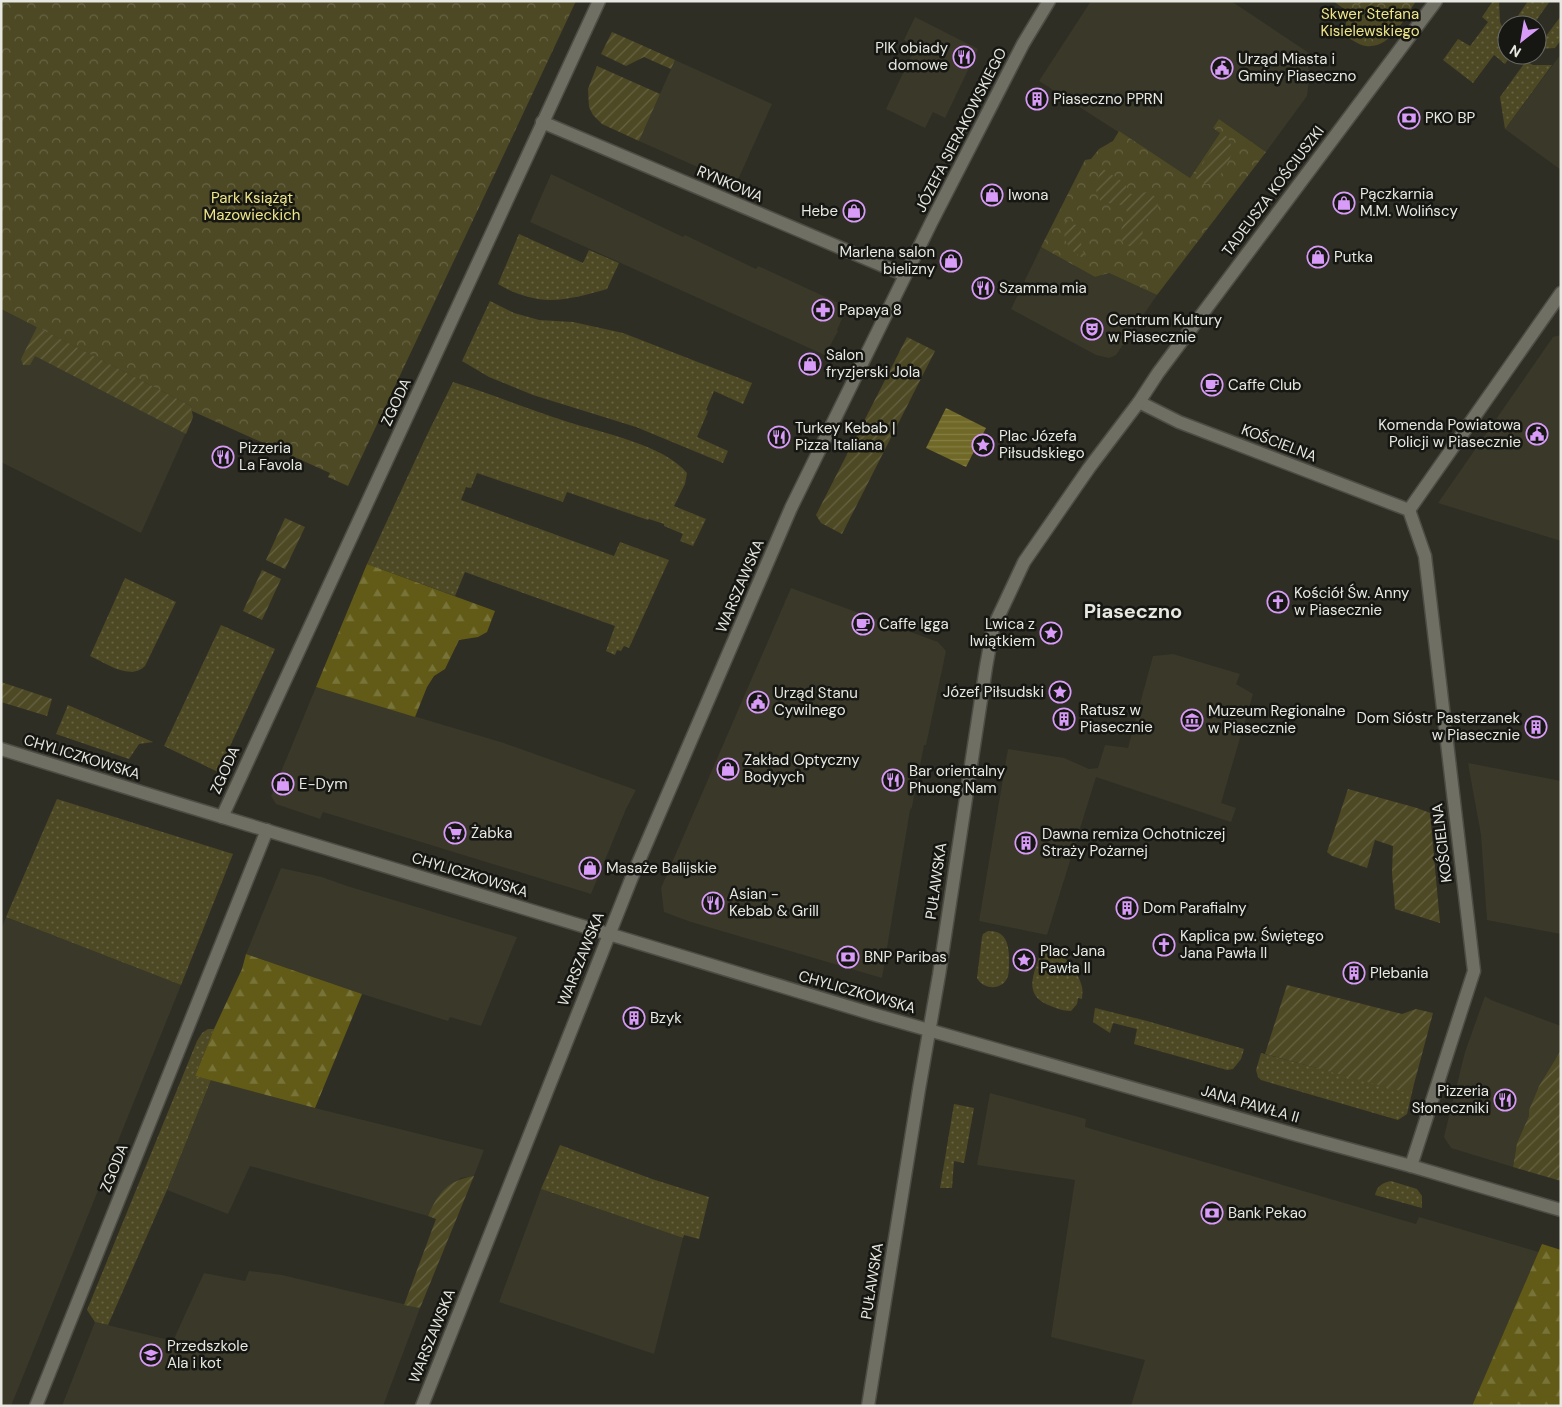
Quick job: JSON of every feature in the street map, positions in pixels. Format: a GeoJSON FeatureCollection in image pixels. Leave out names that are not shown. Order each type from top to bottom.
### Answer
{"type":"FeatureCollection","features":[{"type":"Feature","properties":{"kind":"street","name":"ZGODA"},"geometry":{"type":"LineString","coordinates":[[222,817],[599,1]]}},
{"type":"Feature","properties":{"kind":"street","name":"JÓZEFA SIERAKOWSKIEGO"},"geometry":{"type":"LineString","coordinates":[[905,275],[1019,53],[1049,1]]}},
{"type":"Feature","properties":{"kind":"street","name":"TADEUSZA KOŚCIUSZKI"},"geometry":{"type":"LineString","coordinates":[[1139,402],[1164,365],[1436,1]]}},
{"type":"Feature","properties":{"kind":"street","name":"RYNKOWA"},"geometry":{"type":"LineString","coordinates":[[542,122],[905,275]]}},
{"type":"Feature","properties":{"kind":"street","name":"WARSZAWSKA"},"geometry":{"type":"LineString","coordinates":[[422,1406],[608,935],[782,529],[905,275]]}},
{"type":"Feature","properties":{"kind":"street"},"geometry":{"type":"LineString","coordinates":[[1409,510],[1561,293]]}},
{"type":"Feature","properties":{"kind":"street","name":"KOŚCIELNA"},"geometry":{"type":"LineString","coordinates":[[1139,402],[1179,422],[1409,510],[1425,556],[1474,971],[1411,1166]]}},
{"type":"Feature","properties":{"kind":"street","name":"PUŁAWSKA"},"geometry":{"type":"LineString","coordinates":[[868,1406],[993,628],[1024,562],[1089,468],[1139,402]]}},
{"type":"Feature","properties":{"kind":"street","name":"CHYLICZKOWSKA"},"geometry":{"type":"LineString","coordinates":[[1,749],[608,935],[929,1030]]}},
{"type":"Feature","properties":{"kind":"street","name":"ZGODA"},"geometry":{"type":"LineString","coordinates":[[36,1406],[267,830]]}},
{"type":"Feature","properties":{"kind":"street","name":"JANA PAWŁA II"},"geometry":{"type":"LineString","coordinates":[[929,1030],[1561,1210]]}},
{"type":"Feature","properties":{"kind":"shaded area"},"geometry":{"type":"Polygon","coordinates":[[[1091,1],[1231,1],[1312,55],[1308,68],[1310,71],[1307,96],[1266,152],[1219,119],[1220,133],[1190,178],[1039,81],[1091,1]]]}},
{"type":"Feature","properties":{"kind":"shaded area"},"geometry":{"type":"Polygon","coordinates":[[[915,17],[978,49],[945,118],[933,112],[925,128],[886,109],[916,46],[904,40],[915,17]]]}},
{"type":"Feature","properties":{"kind":"shaded area"},"geometry":{"type":"Polygon","coordinates":[[[1561,54],[1561,170],[1505,129],[1561,54]]]}},
{"type":"Feature","properties":{"kind":"shaded area"},"geometry":{"type":"Polygon","coordinates":[[[675,60],[772,104],[736,184],[639,141],[675,60]]]}},
{"type":"Feature","properties":{"kind":"shaded area"},"geometry":{"type":"Polygon","coordinates":[[[551,174],[683,237],[685,235],[756,269],[758,266],[843,305],[845,312],[838,331],[826,353],[829,357],[530,222],[551,174]]]}},
{"type":"Feature","properties":{"kind":"shaded area","name":"Centrum Kultury w Piasecznie"},"geometry":{"type":"Polygon","coordinates":[[[1041,247],[1095,277],[1109,273],[1157,295],[1116,355],[1109,358],[1096,355],[1011,309],[1041,247]]]}},
{"type":"Feature","properties":{"kind":"shaded area"},"geometry":{"type":"Polygon","coordinates":[[[1,309],[191,406],[193,417],[141,533],[1,462],[1,309]]]}},
{"type":"Feature","properties":{"kind":"shaded area"},"geometry":{"type":"Polygon","coordinates":[[[1561,335],[1561,541],[1438,503],[1553,337],[1561,335]]]}},
{"type":"Feature","properties":{"kind":"shaded area"},"geometry":{"type":"Polygon","coordinates":[[[946,408],[986,428],[966,467],[926,448],[946,408]]]}},
{"type":"Feature","properties":{"kind":"shaded area"},"geometry":{"type":"Polygon","coordinates":[[[791,588],[938,642],[946,651],[910,810],[882,978],[691,922],[664,912],[661,888],[791,588]]]}},
{"type":"Feature","properties":{"kind":"shaded area"},"geometry":{"type":"Polygon","coordinates":[[[1173,654],[1240,674],[1236,684],[1253,694],[1221,803],[1236,808],[1231,822],[1096,777],[1047,935],[979,921],[1008,749],[1064,758],[1089,769],[1098,768],[1105,745],[1128,748],[1153,656],[1173,654]]]}},
{"type":"Feature","properties":{"kind":"shaded area"},"geometry":{"type":"Polygon","coordinates":[[[316,687],[504,743],[636,790],[626,809],[591,894],[323,812],[320,819],[276,804],[271,796],[316,687]]]}},
{"type":"Feature","properties":{"kind":"shaded area"},"geometry":{"type":"Polygon","coordinates":[[[1468,763],[1561,781],[1561,934],[1487,920],[1481,835],[1468,763]]]}},
{"type":"Feature","properties":{"kind":"shaded area"},"geometry":{"type":"Polygon","coordinates":[[[281,868],[322,877],[517,937],[481,1026],[450,1017],[448,1021],[246,954],[281,868]]]}},
{"type":"Feature","properties":{"kind":"shaded area"},"geometry":{"type":"Polygon","coordinates":[[[6,917],[181,985],[11,1406],[1,1406],[1,929],[6,917]]]}},
{"type":"Feature","properties":{"kind":"shaded area"},"geometry":{"type":"Polygon","coordinates":[[[1485,996],[1491,1000],[1561,1026],[1561,1050],[1539,1086],[1529,1110],[1529,1116],[1517,1143],[1513,1167],[1451,1148],[1444,1137],[1465,1052],[1485,996]]]}},
{"type":"Feature","properties":{"kind":"shaded area"},"geometry":{"type":"Polygon","coordinates":[[[211,1080],[484,1150],[474,1176],[461,1178],[440,1194],[428,1216],[250,1166],[228,1214],[167,1190],[211,1080]]]}},
{"type":"Feature","properties":{"kind":"shaded area"},"geometry":{"type":"Polygon","coordinates":[[[990,1093],[1086,1119],[1085,1127],[1416,1224],[1419,1217],[1539,1252],[1472,1406],[1131,1406],[1145,1360],[1051,1337],[1075,1180],[977,1165],[990,1093]]]}},
{"type":"Feature","properties":{"kind":"shaded area"},"geometry":{"type":"Polygon","coordinates":[[[541,1189],[683,1238],[654,1354],[499,1302],[541,1189]]]}},
{"type":"Feature","properties":{"kind":"shaded area"},"geometry":{"type":"Polygon","coordinates":[[[249,1271],[282,1275],[420,1308],[383,1406],[62,1406],[95,1322],[173,1341],[204,1273],[245,1281],[249,1271]]]}},
{"type":"Feature","properties":{"kind":"green space","name":"Park Książąt Mazowieckich"},"geometry":{"type":"Polygon","coordinates":[[[1,1],[576,1],[348,486],[328,477],[330,473],[192,411],[191,406],[1,309],[1,1]]]}},
{"type":"Feature","properties":{"kind":"green space","name":"Skwer Stefana Kisielewskiego"},"geometry":{"type":"Polygon","coordinates":[[[1333,1],[1416,1],[1402,24],[1389,38],[1375,46],[1366,46],[1345,36],[1347,11],[1333,1]]]}},
{"type":"Feature","properties":{"kind":"green space"},"geometry":{"type":"Polygon","coordinates":[[[1353,1],[1378,1],[1372,10],[1369,11],[1353,1]]]}},
{"type":"Feature","properties":{"kind":"green space"},"geometry":{"type":"Polygon","coordinates":[[[1493,1],[1499,1],[1500,15],[1497,15],[1497,57],[1494,55],[1473,83],[1443,60],[1458,39],[1470,46],[1488,22],[1482,17],[1493,1]]]}},
{"type":"Feature","properties":{"kind":"green space"},"geometry":{"type":"Polygon","coordinates":[[[1528,1],[1550,1],[1540,15],[1518,15],[1528,1]]]}},
{"type":"Feature","properties":{"kind":"green space"},"geometry":{"type":"Polygon","coordinates":[[[1561,16],[1561,40],[1555,48],[1547,49],[1547,35],[1561,16]]]}},
{"type":"Feature","properties":{"kind":"green space"},"geometry":{"type":"Polygon","coordinates":[[[612,32],[675,60],[671,69],[644,57],[626,66],[601,54],[612,32]]]}},
{"type":"Feature","properties":{"kind":"green space"},"geometry":{"type":"Polygon","coordinates":[[[1523,65],[1552,65],[1505,129],[1500,97],[1523,65]]]}},
{"type":"Feature","properties":{"kind":"green space"},"geometry":{"type":"Polygon","coordinates":[[[597,66],[660,94],[639,141],[602,124],[593,115],[589,107],[588,89],[597,66]]]}},
{"type":"Feature","properties":{"kind":"green space"},"geometry":{"type":"Polygon","coordinates":[[[1219,119],[1266,152],[1157,295],[1109,273],[1095,277],[1041,247],[1085,160],[1091,159],[1099,149],[1113,141],[1119,131],[1190,178],[1220,133],[1213,128],[1219,119]]]}},
{"type":"Feature","properties":{"kind":"green space"},"geometry":{"type":"Polygon","coordinates":[[[1223,133],[1229,139],[1231,146],[1230,159],[1212,184],[1205,184],[1194,177],[1223,133]]]}},
{"type":"Feature","properties":{"kind":"green space"},"geometry":{"type":"Polygon","coordinates":[[[1103,169],[1126,184],[1127,190],[1131,194],[1148,192],[1157,198],[1158,208],[1143,223],[1142,241],[1137,246],[1125,245],[1119,236],[1127,213],[1126,208],[1121,205],[1101,202],[1098,198],[1096,186],[1103,169]]]}},
{"type":"Feature","properties":{"kind":"green space"},"geometry":{"type":"Polygon","coordinates":[[[1066,219],[1071,224],[1082,226],[1081,243],[1086,259],[1074,252],[1067,244],[1064,232],[1066,219]]]}},
{"type":"Feature","properties":{"kind":"green space"},"geometry":{"type":"Polygon","coordinates":[[[519,234],[583,263],[589,250],[619,263],[607,289],[557,300],[543,300],[523,295],[498,284],[519,234]]]}},
{"type":"Feature","properties":{"kind":"green space"},"geometry":{"type":"Polygon","coordinates":[[[490,301],[514,313],[539,320],[573,322],[623,333],[752,383],[743,404],[714,391],[706,410],[708,411],[697,437],[728,451],[723,463],[636,427],[533,395],[489,377],[462,361],[490,301]]]}},
{"type":"Feature","properties":{"kind":"green space"},"geometry":{"type":"Polygon","coordinates":[[[37,327],[191,406],[193,417],[186,434],[35,356],[30,365],[23,365],[21,359],[37,327]]]}},
{"type":"Feature","properties":{"kind":"green space"},"geometry":{"type":"Polygon","coordinates":[[[907,337],[935,351],[842,534],[821,523],[816,515],[907,337]]]}},
{"type":"Feature","properties":{"kind":"green space"},"geometry":{"type":"Polygon","coordinates":[[[453,382],[647,447],[663,454],[687,473],[685,484],[674,506],[706,519],[693,546],[680,541],[683,534],[664,526],[664,524],[567,492],[563,502],[477,473],[471,488],[466,487],[461,500],[614,556],[620,542],[669,560],[629,648],[624,646],[621,651],[617,650],[615,655],[606,651],[615,626],[465,572],[455,596],[367,564],[453,382]]]}},
{"type":"Feature","properties":{"kind":"green space"},"geometry":{"type":"Polygon","coordinates":[[[285,518],[305,527],[285,569],[266,560],[285,518]]]}},
{"type":"Feature","properties":{"kind":"green space"},"geometry":{"type":"Polygon","coordinates":[[[367,564],[495,611],[487,632],[478,637],[459,640],[445,669],[434,676],[427,687],[415,717],[316,687],[367,564]]]}},
{"type":"Feature","properties":{"kind":"green space"},"geometry":{"type":"Polygon","coordinates":[[[262,570],[281,579],[262,620],[243,611],[262,570]]]}},
{"type":"Feature","properties":{"kind":"green space"},"geometry":{"type":"Polygon","coordinates":[[[125,578],[176,602],[145,666],[132,672],[110,666],[90,656],[125,578]]]}},
{"type":"Feature","properties":{"kind":"green space"},"geometry":{"type":"Polygon","coordinates":[[[221,625],[275,649],[218,772],[164,746],[221,625]]]}},
{"type":"Feature","properties":{"kind":"green space"},"geometry":{"type":"Polygon","coordinates":[[[1,682],[52,699],[47,716],[1,702],[1,682]]]}},
{"type":"Feature","properties":{"kind":"green space"},"geometry":{"type":"Polygon","coordinates":[[[68,705],[153,742],[139,744],[129,759],[56,734],[68,705]]]}},
{"type":"Feature","properties":{"kind":"green space"},"geometry":{"type":"Polygon","coordinates":[[[1348,789],[1430,813],[1440,923],[1395,909],[1392,873],[1393,846],[1375,840],[1367,868],[1332,856],[1327,852],[1348,789]]]}},
{"type":"Feature","properties":{"kind":"green space"},"geometry":{"type":"Polygon","coordinates":[[[57,799],[233,854],[181,985],[6,917],[57,799]]]}},
{"type":"Feature","properties":{"kind":"green space"},"geometry":{"type":"Polygon","coordinates":[[[988,931],[994,931],[1003,936],[1006,940],[1009,955],[1008,976],[1002,984],[993,987],[984,985],[977,978],[982,937],[988,931]]]}},
{"type":"Feature","properties":{"kind":"green space"},"geometry":{"type":"Polygon","coordinates":[[[1049,948],[1065,958],[1078,975],[1082,999],[1078,998],[1077,1004],[1071,1011],[1048,1005],[1035,995],[1032,983],[1033,976],[1042,950],[1049,948]]]}},
{"type":"Feature","properties":{"kind":"green space"},"geometry":{"type":"Polygon","coordinates":[[[246,954],[362,994],[315,1108],[195,1076],[214,1029],[242,969],[246,954]]]}},
{"type":"Feature","properties":{"kind":"green space"},"geometry":{"type":"Polygon","coordinates":[[[1287,985],[1402,1014],[1416,1009],[1433,1013],[1414,1084],[1404,1092],[1265,1054],[1287,985]]]}},
{"type":"Feature","properties":{"kind":"green space"},"geometry":{"type":"Polygon","coordinates":[[[1095,1008],[1244,1049],[1241,1059],[1233,1069],[1227,1070],[1134,1044],[1137,1029],[1113,1023],[1110,1033],[1093,1022],[1095,1008]]]}},
{"type":"Feature","properties":{"kind":"green space"},"geometry":{"type":"Polygon","coordinates":[[[208,1029],[214,1029],[195,1076],[211,1080],[167,1190],[108,1325],[95,1322],[87,1310],[197,1041],[202,1033],[208,1029]]]}},
{"type":"Feature","properties":{"kind":"green space"},"geometry":{"type":"Polygon","coordinates":[[[1561,1050],[1561,1181],[1513,1167],[1517,1143],[1529,1116],[1529,1110],[1539,1086],[1561,1050]]]}},
{"type":"Feature","properties":{"kind":"green space"},"geometry":{"type":"Polygon","coordinates":[[[1261,1053],[1404,1091],[1414,1084],[1407,1114],[1398,1120],[1261,1080],[1256,1070],[1261,1053]]]}},
{"type":"Feature","properties":{"kind":"green space"},"geometry":{"type":"Polygon","coordinates":[[[954,1104],[974,1108],[964,1163],[954,1161],[952,1188],[940,1188],[954,1104]]]}},
{"type":"Feature","properties":{"kind":"green space"},"geometry":{"type":"Polygon","coordinates":[[[560,1145],[652,1179],[709,1197],[699,1239],[684,1235],[683,1238],[541,1189],[560,1145]]]}},
{"type":"Feature","properties":{"kind":"green space"},"geometry":{"type":"Polygon","coordinates":[[[474,1176],[420,1308],[404,1305],[436,1219],[428,1216],[432,1208],[440,1194],[451,1184],[474,1176]]]}},
{"type":"Feature","properties":{"kind":"green space"},"geometry":{"type":"Polygon","coordinates":[[[1391,1181],[1417,1189],[1422,1196],[1422,1208],[1375,1195],[1380,1185],[1391,1181]]]}},
{"type":"Feature","properties":{"kind":"green space"},"geometry":{"type":"Polygon","coordinates":[[[1542,1244],[1561,1250],[1561,1406],[1472,1406],[1542,1244]]]}},
{"type":"Feature","properties":{"kind":"place","name":"PIK obiady domowe"},"geometry":{"type":"Point","coordinates":[964,57]}},
{"type":"Feature","properties":{"kind":"place","name":"Urząd Miasta i Gminy Piaseczno"},"geometry":{"type":"Point","coordinates":[1222,68]}},
{"type":"Feature","properties":{"kind":"place","name":"Piaseczno PPRN"},"geometry":{"type":"Point","coordinates":[1037,99]}},
{"type":"Feature","properties":{"kind":"place","name":"PKO BP"},"geometry":{"type":"Point","coordinates":[1409,118]}},
{"type":"Feature","properties":{"kind":"place","name":"Iwona"},"geometry":{"type":"Point","coordinates":[992,195]}},
{"type":"Feature","properties":{"kind":"place","name":"Pączkarnia M.M. Wolińscy"},"geometry":{"type":"Point","coordinates":[1344,203]}},
{"type":"Feature","properties":{"kind":"place","name":"Hebe"},"geometry":{"type":"Point","coordinates":[854,211]}},
{"type":"Feature","properties":{"kind":"place","name":"Putka"},"geometry":{"type":"Point","coordinates":[1318,257]}},
{"type":"Feature","properties":{"kind":"place","name":"Marlena salon bielizny"},"geometry":{"type":"Point","coordinates":[951,261]}},
{"type":"Feature","properties":{"kind":"place","name":"Szamma mia"},"geometry":{"type":"Point","coordinates":[983,288]}},
{"type":"Feature","properties":{"kind":"place","name":"Papaya 8"},"geometry":{"type":"Point","coordinates":[823,310]}},
{"type":"Feature","properties":{"kind":"place","name":"Centrum Kultury w Piasecznie"},"geometry":{"type":"Point","coordinates":[1092,329]}},
{"type":"Feature","properties":{"kind":"place","name":"Salon fryzjerski Jola"},"geometry":{"type":"Point","coordinates":[810,364]}},
{"type":"Feature","properties":{"kind":"place","name":"Caffe Club"},"geometry":{"type":"Point","coordinates":[1212,385]}},
{"type":"Feature","properties":{"kind":"place","name":"Komenda Powiatowa Policji w Piasecznie"},"geometry":{"type":"Point","coordinates":[1537,434]}},
{"type":"Feature","properties":{"kind":"place","name":"Turkey Kebab | Pizza Italiana"},"geometry":{"type":"Point","coordinates":[779,437]}},
{"type":"Feature","properties":{"kind":"place","name":"Plac Józefa Piłsudskiego"},"geometry":{"type":"Point","coordinates":[983,445]}},
{"type":"Feature","properties":{"kind":"place","name":"Pizzeria La Favola"},"geometry":{"type":"Point","coordinates":[223,457]}},
{"type":"Feature","properties":{"kind":"place","name":"Kościół Św. Anny w Piasecznie"},"geometry":{"type":"Point","coordinates":[1278,602]}},
{"type":"Feature","properties":{"kind":"place","name":"Caffe Igga"},"geometry":{"type":"Point","coordinates":[863,624]}},
{"type":"Feature","properties":{"kind":"place","name":"Lwica z lwiątkiem"},"geometry":{"type":"Point","coordinates":[1051,633]}},
{"type":"Feature","properties":{"kind":"place","name":"Józef Piłsudski"},"geometry":{"type":"Point","coordinates":[1060,692]}},
{"type":"Feature","properties":{"kind":"place","name":"Urząd Stanu Cywilnego"},"geometry":{"type":"Point","coordinates":[758,702]}},
{"type":"Feature","properties":{"kind":"place","name":"Ratusz w Piasecznie"},"geometry":{"type":"Point","coordinates":[1064,719]}},
{"type":"Feature","properties":{"kind":"place","name":"Muzeum Regionalne w Piasecznie"},"geometry":{"type":"Point","coordinates":[1192,720]}},
{"type":"Feature","properties":{"kind":"place","name":"Dom Sióstr Pasterzanek w Piasecznie"},"geometry":{"type":"Point","coordinates":[1536,727]}},
{"type":"Feature","properties":{"kind":"place","name":"Zakład Optyczny Bodyych"},"geometry":{"type":"Point","coordinates":[728,769]}},
{"type":"Feature","properties":{"kind":"place","name":"Bar orientalny Phuong Nam"},"geometry":{"type":"Point","coordinates":[893,780]}},
{"type":"Feature","properties":{"kind":"place","name":"E-Dym"},"geometry":{"type":"Point","coordinates":[283,784]}},
{"type":"Feature","properties":{"kind":"place","name":"Żabka"},"geometry":{"type":"Point","coordinates":[455,833]}},
{"type":"Feature","properties":{"kind":"place","name":"Dawna remiza Ochotniczej Straży Pożarnej"},"geometry":{"type":"Point","coordinates":[1026,843]}},
{"type":"Feature","properties":{"kind":"place","name":"Masaże Balijskie"},"geometry":{"type":"Point","coordinates":[590,868]}},
{"type":"Feature","properties":{"kind":"place","name":"Asian - Kebab & Grill"},"geometry":{"type":"Point","coordinates":[713,903]}},
{"type":"Feature","properties":{"kind":"place","name":"Dom Parafialny"},"geometry":{"type":"Point","coordinates":[1127,908]}},
{"type":"Feature","properties":{"kind":"place","name":"Kaplica pw. Świętego Jana Pawła II"},"geometry":{"type":"Point","coordinates":[1164,945]}},
{"type":"Feature","properties":{"kind":"place","name":"BNP Paribas"},"geometry":{"type":"Point","coordinates":[848,957]}},
{"type":"Feature","properties":{"kind":"place","name":"Plac Jana Pawła II"},"geometry":{"type":"Point","coordinates":[1024,960]}},
{"type":"Feature","properties":{"kind":"place","name":"Plebania"},"geometry":{"type":"Point","coordinates":[1354,973]}},
{"type":"Feature","properties":{"kind":"place","name":"Bzyk"},"geometry":{"type":"Point","coordinates":[634,1018]}},
{"type":"Feature","properties":{"kind":"place","name":"Pizzeria Słoneczniki"},"geometry":{"type":"Point","coordinates":[1505,1100]}},
{"type":"Feature","properties":{"kind":"place","name":"Bank Pekao"},"geometry":{"type":"Point","coordinates":[1212,1213]}},
{"type":"Feature","properties":{"kind":"place","name":"Przedszkole Ala i kot"},"geometry":{"type":"Point","coordinates":[151,1355]}},
{"type":"Feature","properties":{"kind":"district","name":"Piaseczno"},"geometry":{"type":"Point","coordinates":[1133,611]}}]}
